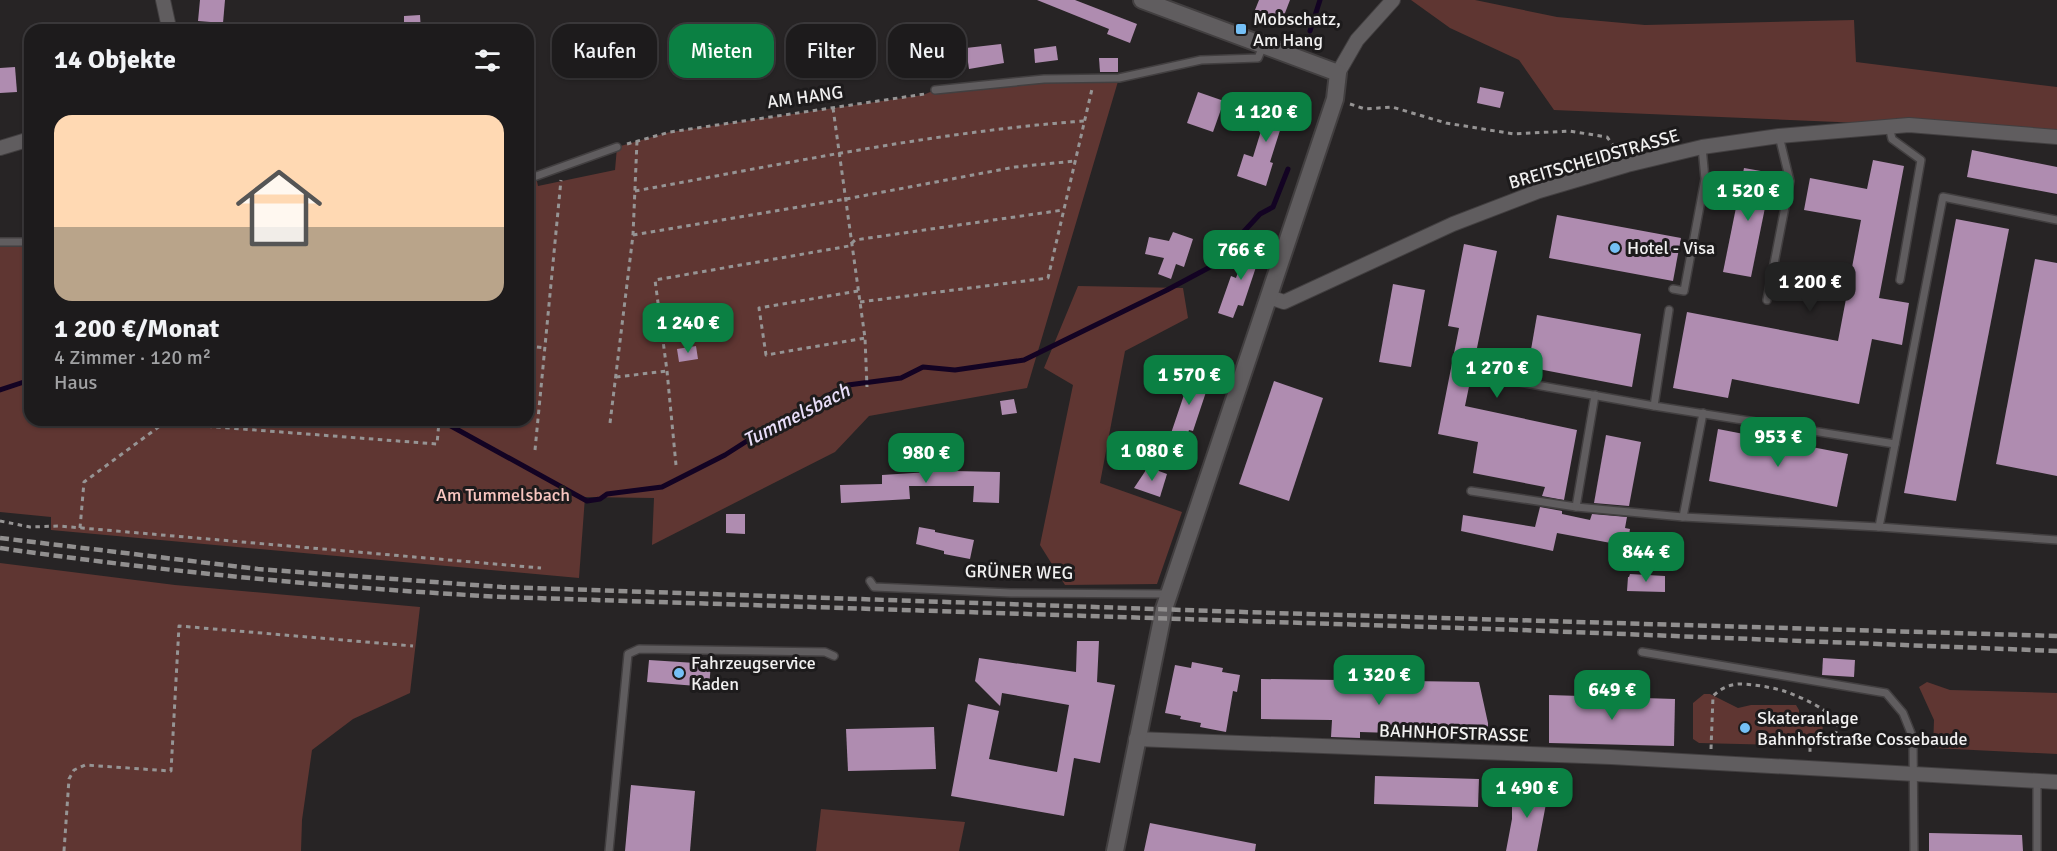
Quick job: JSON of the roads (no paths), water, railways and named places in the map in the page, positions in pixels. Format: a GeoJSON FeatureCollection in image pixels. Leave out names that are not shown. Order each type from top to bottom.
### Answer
{"type":"FeatureCollection","features":[{"type":"Feature","properties":{"kind":"street"},"geometry":{"type":"LineString","coordinates":[[163,0],[168,24]]}},
{"type":"Feature","properties":{"kind":"street"},"geometry":{"type":"LineString","coordinates":[[1142,0],[1338,74]]}},
{"type":"Feature","properties":{"kind":"street"},"geometry":{"type":"LineString","coordinates":[[1115,851],[1161,619],[1335,99],[1338,74],[1357,40],[1394,0]]}},
{"type":"Feature","properties":{"kind":"street","name":"BREITSCHEIDSTRASSE"},"geometry":{"type":"LineString","coordinates":[[1269,297],[1284,302],[1453,224],[1539,191],[1627,165],[1702,147],[1779,136],[1909,125],[2057,137]]}},
{"type":"Feature","properties":{"kind":"street"},"geometry":{"type":"LineString","coordinates":[[0,148],[24,141]]}},
{"type":"Feature","properties":{"kind":"street","name":"BAHNHOFSTRASSE"},"geometry":{"type":"LineString","coordinates":[[1136,739],[1611,758],[2057,782]]}},
{"type":"Feature","properties":{"kind":"lane"},"geometry":{"type":"LineString","coordinates":[[935,90],[1044,79],[1119,78],[1201,60],[1258,58],[1263,46]]}},
{"type":"Feature","properties":{"kind":"lane"},"geometry":{"type":"LineString","coordinates":[[1889,126],[1892,139],[1921,160],[1900,280]]}},
{"type":"Feature","properties":{"kind":"lane"},"geometry":{"type":"LineString","coordinates":[[1767,300],[1790,181],[1779,136]]}},
{"type":"Feature","properties":{"kind":"lane"},"geometry":{"type":"LineString","coordinates":[[534,177],[616,147]]}},
{"type":"Feature","properties":{"kind":"lane"},"geometry":{"type":"LineString","coordinates":[[1673,289],[1684,291],[1705,179],[1702,147]]}},
{"type":"Feature","properties":{"kind":"lane"},"geometry":{"type":"LineString","coordinates":[[1879,527],[1943,197],[2057,220]]}},
{"type":"Feature","properties":{"kind":"lane"},"geometry":{"type":"LineString","coordinates":[[0,242],[24,242]]}},
{"type":"Feature","properties":{"kind":"lane"},"geometry":{"type":"LineString","coordinates":[[1654,406],[1669,309]]}},
{"type":"Feature","properties":{"kind":"lane"},"geometry":{"type":"LineString","coordinates":[[1491,377],[1654,406],[1895,444]]}},
{"type":"Feature","properties":{"kind":"lane"},"geometry":{"type":"LineString","coordinates":[[1576,507],[1596,395]]}},
{"type":"Feature","properties":{"kind":"lane"},"geometry":{"type":"LineString","coordinates":[[1683,517],[1703,413]]}},
{"type":"Feature","properties":{"kind":"lane"},"geometry":{"type":"LineString","coordinates":[[1472,491],[1576,507],[1683,517],[1879,527],[2057,540]]}},
{"type":"Feature","properties":{"kind":"lane","name":"GRÜNER WEG"},"geometry":{"type":"LineString","coordinates":[[870,581],[874,587],[1011,593],[1170,594]]}},
{"type":"Feature","properties":{"kind":"lane"},"geometry":{"type":"LineString","coordinates":[[609,851],[628,654],[639,649],[825,652],[834,656]]}},
{"type":"Feature","properties":{"kind":"lane"},"geometry":{"type":"LineString","coordinates":[[1642,652],[1886,693],[1903,713],[1913,738],[1914,851]]}},
{"type":"Feature","properties":{"kind":"lane"},"geometry":{"type":"LineString","coordinates":[[2037,781],[2037,851]]}},
{"type":"Feature","properties":{"kind":"waterway","name":"Tummelsbach"},"geometry":{"type":"LineString","coordinates":[[1310,31],[1320,0]]}},
{"type":"Feature","properties":{"kind":"waterway","name":"Tummelsbach"},"geometry":{"type":"LineString","coordinates":[[451,426],[587,501],[600,499],[607,494],[662,487],[725,455],[764,430],[848,385],[901,378],[923,367],[955,370],[1024,360],[1167,290],[1212,266],[1260,214],[1273,207],[1288,169]]}},
{"type":"Feature","properties":{"kind":"waterway","name":"Tummelsbach"},"geometry":{"type":"LineString","coordinates":[[0,390],[24,382]]}},
{"type":"Feature","properties":{"kind":"railway"},"geometry":{"type":"LineString","coordinates":[[0,538],[258,569],[502,587],[2057,636]]}},
{"type":"Feature","properties":{"kind":"railway"},"geometry":{"type":"LineString","coordinates":[[0,548],[125,565],[251,578],[503,597],[1521,630],[2057,651]]}},
{"type":"Feature","properties":{"kind":"place","name":"Mobschatz, Am Hang"},"geometry":{"type":"Point","coordinates":[1241,29]}},
{"type":"Feature","properties":{"kind":"place","name":"Hotel - Visa"},"geometry":{"type":"Point","coordinates":[1615,248]}},
{"type":"Feature","properties":{"kind":"place","name":"Fahrzeugservice Kaden"},"geometry":{"type":"Point","coordinates":[679,673]}},
{"type":"Feature","properties":{"kind":"place","name":"Skateranlage Bahnhofstraße Cossebaude"},"geometry":{"type":"Point","coordinates":[1745,728]}},
{"type":"Feature","properties":{"kind":"park label","name":"Am Tummelsbach"},"geometry":{"type":"Point","coordinates":[503,495]}}]}
